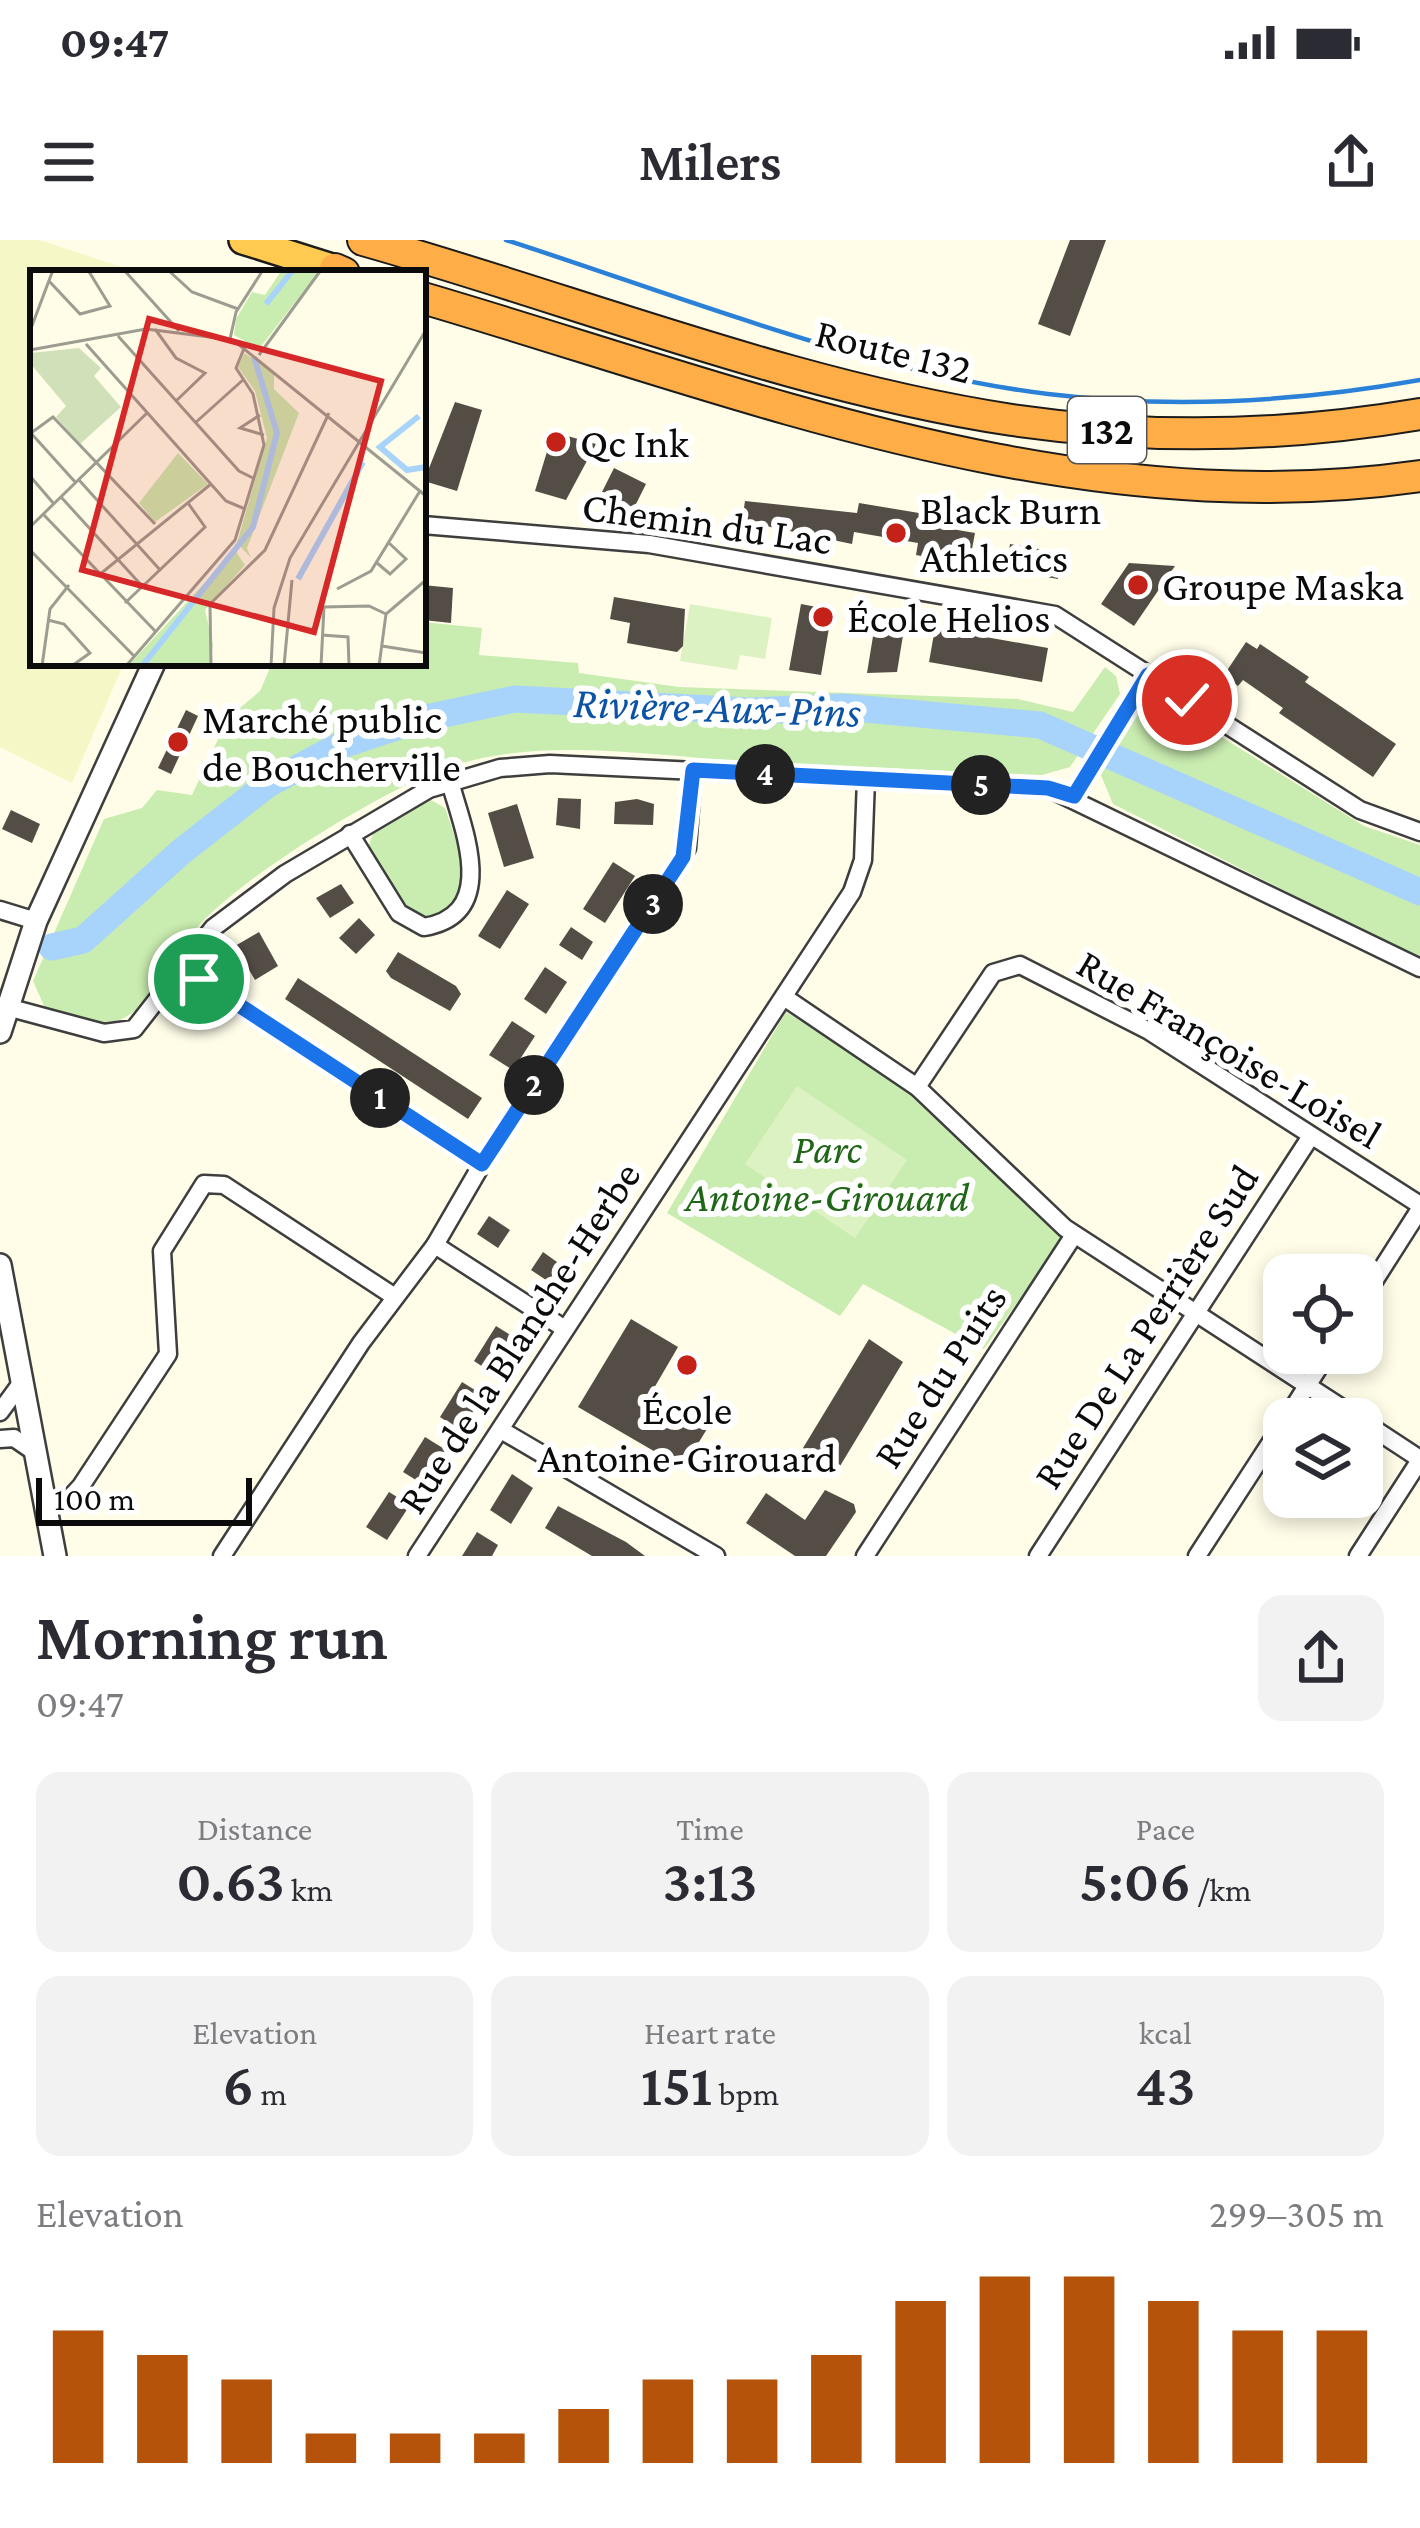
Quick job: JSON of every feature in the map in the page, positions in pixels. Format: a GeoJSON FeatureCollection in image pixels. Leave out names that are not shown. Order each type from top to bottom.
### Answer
{"type":"FeatureCollection","features":[{"type":"Feature","properties":{"kind":"highway"},"geometry":{"type":"LineString","coordinates":[[243,240],[331,270]]}},
{"type":"Feature","properties":{"kind":"highway","name":"Route 132"},"geometry":{"type":"LineString","coordinates":[[363,240],[426,250],[862,388],[1013,420],[1129,432],[1225,434],[1420,414]]}},
{"type":"Feature","properties":{"kind":"highway","name":"Route 132"},"geometry":{"type":"LineString","coordinates":[[426,300],[926,446],[1038,470],[1208,489],[1303,488],[1420,476]]}},
{"type":"Feature","properties":{"kind":"street"},"geometry":{"type":"LineString","coordinates":[[338,270],[349,240]]}},
{"type":"Feature","properties":{"kind":"street","name":"Chemin du Lac"},"geometry":{"type":"LineString","coordinates":[[426,525],[650,544],[1054,615],[1360,810],[1420,832]]}},
{"type":"Feature","properties":{"kind":"street"},"geometry":{"type":"LineString","coordinates":[[0,1032],[36,922],[153,666]]}},
{"type":"Feature","properties":{"kind":"street"},"geometry":{"type":"LineString","coordinates":[[1074,796],[1148,675]]}},
{"type":"Feature","properties":{"kind":"street"},"geometry":{"type":"LineString","coordinates":[[7,1007],[104,1033],[126,1032],[141,1023],[228,914],[350,834],[450,782],[533,764],[1048,788],[1074,796],[1420,968]]}},
{"type":"Feature","properties":{"kind":"street"},"geometry":{"type":"LineString","coordinates":[[222,1556],[395,1297],[435,1245],[482,1164],[683,857],[693,770]]}},
{"type":"Feature","properties":{"kind":"street","name":"Rue de la Blanche-Herbe"},"geometry":{"type":"LineString","coordinates":[[417,1556],[861,872],[866,779]]}},
{"type":"Feature","properties":{"kind":"street"},"geometry":{"type":"LineString","coordinates":[[350,834],[399,913],[424,927],[446,919],[469,890],[475,871],[450,782]]}},
{"type":"Feature","properties":{"kind":"street"},"geometry":{"type":"LineString","coordinates":[[0,910],[36,922]]}},
{"type":"Feature","properties":{"kind":"street","name":"Rue Françoise-Loisel"},"geometry":{"type":"LineString","coordinates":[[917,1087],[993,973],[1020,965],[1149,1031],[1420,1207]]}},
{"type":"Feature","properties":{"kind":"street"},"geometry":{"type":"LineString","coordinates":[[182,968],[482,1164]]}},
{"type":"Feature","properties":{"kind":"street"},"geometry":{"type":"LineString","coordinates":[[784,997],[917,1087],[1039,1209],[1074,1235],[1327,1398]]}},
{"type":"Feature","properties":{"kind":"street","name":"Rue De La Perrière Sud"},"geometry":{"type":"LineString","coordinates":[[1038,1556],[1311,1136]]}},
{"type":"Feature","properties":{"kind":"street"},"geometry":{"type":"LineString","coordinates":[[46,1508],[69,1499],[81,1486],[168,1354],[162,1251],[210,1181],[224,1184],[395,1297]]}},
{"type":"Feature","properties":{"kind":"street"},"geometry":{"type":"LineString","coordinates":[[1383,1266],[1420,1207]]}},
{"type":"Feature","properties":{"kind":"street","name":"Rue du Puits"},"geometry":{"type":"LineString","coordinates":[[865,1556],[1074,1235]]}},
{"type":"Feature","properties":{"kind":"street"},"geometry":{"type":"LineString","coordinates":[[435,1245],[565,1329]]}},
{"type":"Feature","properties":{"kind":"street"},"geometry":{"type":"LineString","coordinates":[[0,1265],[55,1556]]}},
{"type":"Feature","properties":{"kind":"street"},"geometry":{"type":"LineString","coordinates":[[1299,1398],[1314,1374]]}},
{"type":"Feature","properties":{"kind":"street"},"geometry":{"type":"LineString","coordinates":[[0,1412],[22,1382]]}},
{"type":"Feature","properties":{"kind":"street"},"geometry":{"type":"LineString","coordinates":[[501,1430],[716,1556]]}},
{"type":"Feature","properties":{"kind":"street"},"geometry":{"type":"LineString","coordinates":[[1358,1556],[1420,1460],[1383,1435]]}},
{"type":"Feature","properties":{"kind":"street"},"geometry":{"type":"LineString","coordinates":[[0,1439],[14,1438],[36,1453]]}},
{"type":"Feature","properties":{"kind":"street"},"geometry":{"type":"LineString","coordinates":[[1197,1556],[1263,1454]]}},
{"type":"Feature","properties":{"kind":"green space"},"geometry":{"type":"Polygon","coordinates":[[[0,240],[39,240],[132,270],[30,270],[30,666],[123,666],[72,783],[0,747],[0,240]]]}},
{"type":"Feature","properties":{"kind":"green space"},"geometry":{"type":"Polygon","coordinates":[[[690,604],[772,618],[765,659],[740,655],[737,670],[680,661],[690,604]]]}},
{"type":"Feature","properties":{"kind":"green space"},"geometry":{"type":"Polygon","coordinates":[[[426,622],[482,628],[479,655],[578,663],[579,673],[679,687],[1018,699],[1073,712],[1105,667],[1116,676],[1120,694],[1070,767],[1042,775],[582,750],[501,755],[462,763],[370,804],[250,881],[204,920],[148,999],[124,1018],[95,1021],[45,1008],[33,981],[104,819],[142,808],[157,790],[192,795],[228,718],[260,691],[271,666],[426,666],[426,622]]]}},
{"type":"Feature","properties":{"kind":"green space"},"geometry":{"type":"Polygon","coordinates":[[[1164,701],[1364,826],[1420,845],[1420,959],[1113,804],[1100,773],[1138,708],[1164,701]]]}},
{"type":"Feature","properties":{"kind":"green space"},"geometry":{"type":"Polygon","coordinates":[[[431,800],[445,808],[461,870],[455,898],[428,918],[391,888],[369,845],[373,834],[431,800]]]}},
{"type":"Feature","properties":{"kind":"green space","name":"Parc Antoine-Girouard"},"geometry":{"type":"Polygon","coordinates":[[[786,1012],[901,1083],[1065,1235],[984,1349],[863,1284],[840,1316],[667,1213],[786,1012]]]}},
{"type":"Feature","properties":{"kind":"green space"},"geometry":{"type":"Polygon","coordinates":[[[797,1086],[907,1160],[855,1238],[745,1164],[797,1086]]]}},
{"type":"Feature","properties":{"kind":"building"},"geometry":{"type":"Polygon","coordinates":[[[1070,240],[1106,240],[1070,336],[1038,324],[1070,240]]]}},
{"type":"Feature","properties":{"kind":"building"},"geometry":{"type":"Polygon","coordinates":[[[455,402],[482,410],[457,491],[426,482],[455,402]]]}},
{"type":"Feature","properties":{"kind":"building"},"geometry":{"type":"Polygon","coordinates":[[[553,432],[596,444],[566,500],[535,491],[553,432]]]}},
{"type":"Feature","properties":{"kind":"building"},"geometry":{"type":"Polygon","coordinates":[[[614,468],[646,484],[634,508],[602,492],[614,468]]]}},
{"type":"Feature","properties":{"kind":"building"},"geometry":{"type":"Polygon","coordinates":[[[745,501],[857,513],[859,503],[925,514],[923,524],[975,533],[969,565],[916,555],[918,543],[854,532],[852,544],[742,521],[745,501]]]}},
{"type":"Feature","properties":{"kind":"building"},"geometry":{"type":"Polygon","coordinates":[[[1010,544],[1062,553],[1058,579],[1006,570],[1010,544]]]}},
{"type":"Feature","properties":{"kind":"building","name":"Groupe Maska"},"geometry":{"type":"Polygon","coordinates":[[[1129,563],[1175,566],[1134,626],[1101,604],[1129,563]]]}},
{"type":"Feature","properties":{"kind":"building"},"geometry":{"type":"Polygon","coordinates":[[[426,585],[453,588],[451,623],[426,620],[426,585]]]}},
{"type":"Feature","properties":{"kind":"building"},"geometry":{"type":"Polygon","coordinates":[[[614,597],[685,609],[683,646],[677,652],[627,643],[630,623],[610,619],[614,597]]]}},
{"type":"Feature","properties":{"kind":"building"},"geometry":{"type":"Polygon","coordinates":[[[801,604],[832,610],[821,675],[789,670],[801,604]]]}},
{"type":"Feature","properties":{"kind":"building"},"geometry":{"type":"Polygon","coordinates":[[[876,618],[905,623],[897,672],[867,673],[876,618]]]}},
{"type":"Feature","properties":{"kind":"building"},"geometry":{"type":"Polygon","coordinates":[[[935,628],[1048,648],[1042,682],[929,662],[935,628]]]}},
{"type":"Feature","properties":{"kind":"building"},"geometry":{"type":"Polygon","coordinates":[[[1246,642],[1257,649],[1260,644],[1309,677],[1305,682],[1396,744],[1373,777],[1279,713],[1283,708],[1243,680],[1238,686],[1224,675],[1246,642]]]}},
{"type":"Feature","properties":{"kind":"building","name":"Marché public de Boucherville"},"geometry":{"type":"Polygon","coordinates":[[[186,710],[198,716],[171,774],[158,768],[186,710]]]}},
{"type":"Feature","properties":{"kind":"building"},"geometry":{"type":"Polygon","coordinates":[[[558,798],[581,799],[580,829],[556,825],[558,798]]]}},
{"type":"Feature","properties":{"kind":"building"},"geometry":{"type":"Polygon","coordinates":[[[637,799],[654,804],[653,825],[614,824],[615,802],[637,799]]]}},
{"type":"Feature","properties":{"kind":"building"},"geometry":{"type":"Polygon","coordinates":[[[517,804],[534,858],[504,867],[488,813],[517,804]]]}},
{"type":"Feature","properties":{"kind":"building"},"geometry":{"type":"Polygon","coordinates":[[[11,810],[40,824],[32,843],[2,829],[11,810]]]}},
{"type":"Feature","properties":{"kind":"building"},"geometry":{"type":"Polygon","coordinates":[[[613,862],[635,876],[605,923],[583,909],[613,862]]]}},
{"type":"Feature","properties":{"kind":"building"},"geometry":{"type":"Polygon","coordinates":[[[341,884],[354,903],[330,918],[316,898],[341,884]]]}},
{"type":"Feature","properties":{"kind":"building"},"geometry":{"type":"Polygon","coordinates":[[[507,890],[529,904],[500,949],[478,936],[507,890]]]}},
{"type":"Feature","properties":{"kind":"building"},"geometry":{"type":"Polygon","coordinates":[[[359,918],[375,935],[356,954],[339,938],[359,918]]]}},
{"type":"Feature","properties":{"kind":"building"},"geometry":{"type":"Polygon","coordinates":[[[571,927],[593,942],[582,960],[559,945],[571,927]]]}},
{"type":"Feature","properties":{"kind":"building"},"geometry":{"type":"Polygon","coordinates":[[[259,932],[278,966],[255,980],[235,946],[259,932]]]}},
{"type":"Feature","properties":{"kind":"building"},"geometry":{"type":"Polygon","coordinates":[[[398,952],[456,986],[461,994],[450,1011],[391,978],[386,971],[398,952]]]}},
{"type":"Feature","properties":{"kind":"building"},"geometry":{"type":"Polygon","coordinates":[[[545,967],[567,982],[546,1014],[524,999],[545,967]]]}},
{"type":"Feature","properties":{"kind":"building"},"geometry":{"type":"Polygon","coordinates":[[[298,978],[482,1098],[468,1119],[285,999],[298,978]]]}},
{"type":"Feature","properties":{"kind":"building"},"geometry":{"type":"Polygon","coordinates":[[[512,1021],[535,1036],[513,1070],[489,1055],[512,1021]]]}},
{"type":"Feature","properties":{"kind":"building"},"geometry":{"type":"Polygon","coordinates":[[[489,1216],[510,1230],[498,1248],[477,1234],[489,1216]]]}},
{"type":"Feature","properties":{"kind":"building"},"geometry":{"type":"Polygon","coordinates":[[[543,1252],[564,1267],[552,1284],[531,1270],[543,1252]]]}},
{"type":"Feature","properties":{"kind":"building","name":"École Antoine-Girouard"},"geometry":{"type":"Polygon","coordinates":[[[631,1319],[678,1347],[650,1395],[707,1429],[683,1468],[578,1407],[631,1319]]]}},
{"type":"Feature","properties":{"kind":"building"},"geometry":{"type":"Polygon","coordinates":[[[496,1326],[517,1339],[495,1375],[474,1361],[496,1326]]]}},
{"type":"Feature","properties":{"kind":"building"},"geometry":{"type":"Polygon","coordinates":[[[869,1339],[903,1362],[837,1471],[803,1448],[869,1339]]]}},
{"type":"Feature","properties":{"kind":"building"},"geometry":{"type":"Polygon","coordinates":[[[462,1382],[483,1395],[461,1431],[440,1417],[462,1382]]]}},
{"type":"Feature","properties":{"kind":"building"},"geometry":{"type":"Polygon","coordinates":[[[425,1437],[446,1450],[424,1485],[403,1472],[425,1437]]]}},
{"type":"Feature","properties":{"kind":"building"},"geometry":{"type":"Polygon","coordinates":[[[512,1474],[533,1488],[511,1524],[490,1510],[512,1474]]]}},
{"type":"Feature","properties":{"kind":"building"},"geometry":{"type":"Polygon","coordinates":[[[825,1490],[854,1504],[856,1512],[826,1556],[795,1556],[746,1523],[766,1493],[805,1520],[825,1490]]]}},
{"type":"Feature","properties":{"kind":"building"},"geometry":{"type":"Polygon","coordinates":[[[389,1492],[410,1505],[387,1540],[366,1527],[389,1492]]]}},
{"type":"Feature","properties":{"kind":"building"},"geometry":{"type":"Polygon","coordinates":[[[558,1506],[645,1556],[592,1556],[545,1528],[558,1506]]]}},
{"type":"Feature","properties":{"kind":"building"},"geometry":{"type":"Polygon","coordinates":[[[477,1532],[498,1545],[492,1556],[462,1556],[477,1532]]]}},
{"type":"Feature","properties":{"kind":"waterway"},"geometry":{"type":"LineString","coordinates":[[506,240],[843,350],[911,369],[1048,394],[1235,401],[1420,380]]}},
{"type":"Feature","properties":{"kind":"waterway","name":"Rivière-Aux-Pins"},"geometry":{"type":"LineString","coordinates":[[52,947],[83,940],[182,851],[268,784],[339,746],[421,719],[515,699],[750,711],[842,707],[1040,725],[1420,892]]}},
{"type":"Feature","properties":{"kind":"place","name":"Qc Ink"},"geometry":{"type":"Point","coordinates":[556,442]}},
{"type":"Feature","properties":{"kind":"place","name":"Black Burn Athletics"},"geometry":{"type":"Point","coordinates":[896,533]}},
{"type":"Feature","properties":{"kind":"place","name":"Groupe Maska"},"geometry":{"type":"Point","coordinates":[1138,585]}},
{"type":"Feature","properties":{"kind":"place","name":"École Helios"},"geometry":{"type":"Point","coordinates":[823,617]}},
{"type":"Feature","properties":{"kind":"place","name":"Marché public de Boucherville"},"geometry":{"type":"Point","coordinates":[178,742]}},
{"type":"Feature","properties":{"kind":"place","name":"École Antoine-Girouard"},"geometry":{"type":"Point","coordinates":[687,1365]}},
{"type":"Feature","properties":{"kind":"route"},"geometry":{"type":"LineString","coordinates":[[199,979],[482,1164],[683,857],[693,770],[1048,788],[1074,796],[1148,675],[1187,700]]}}]}
